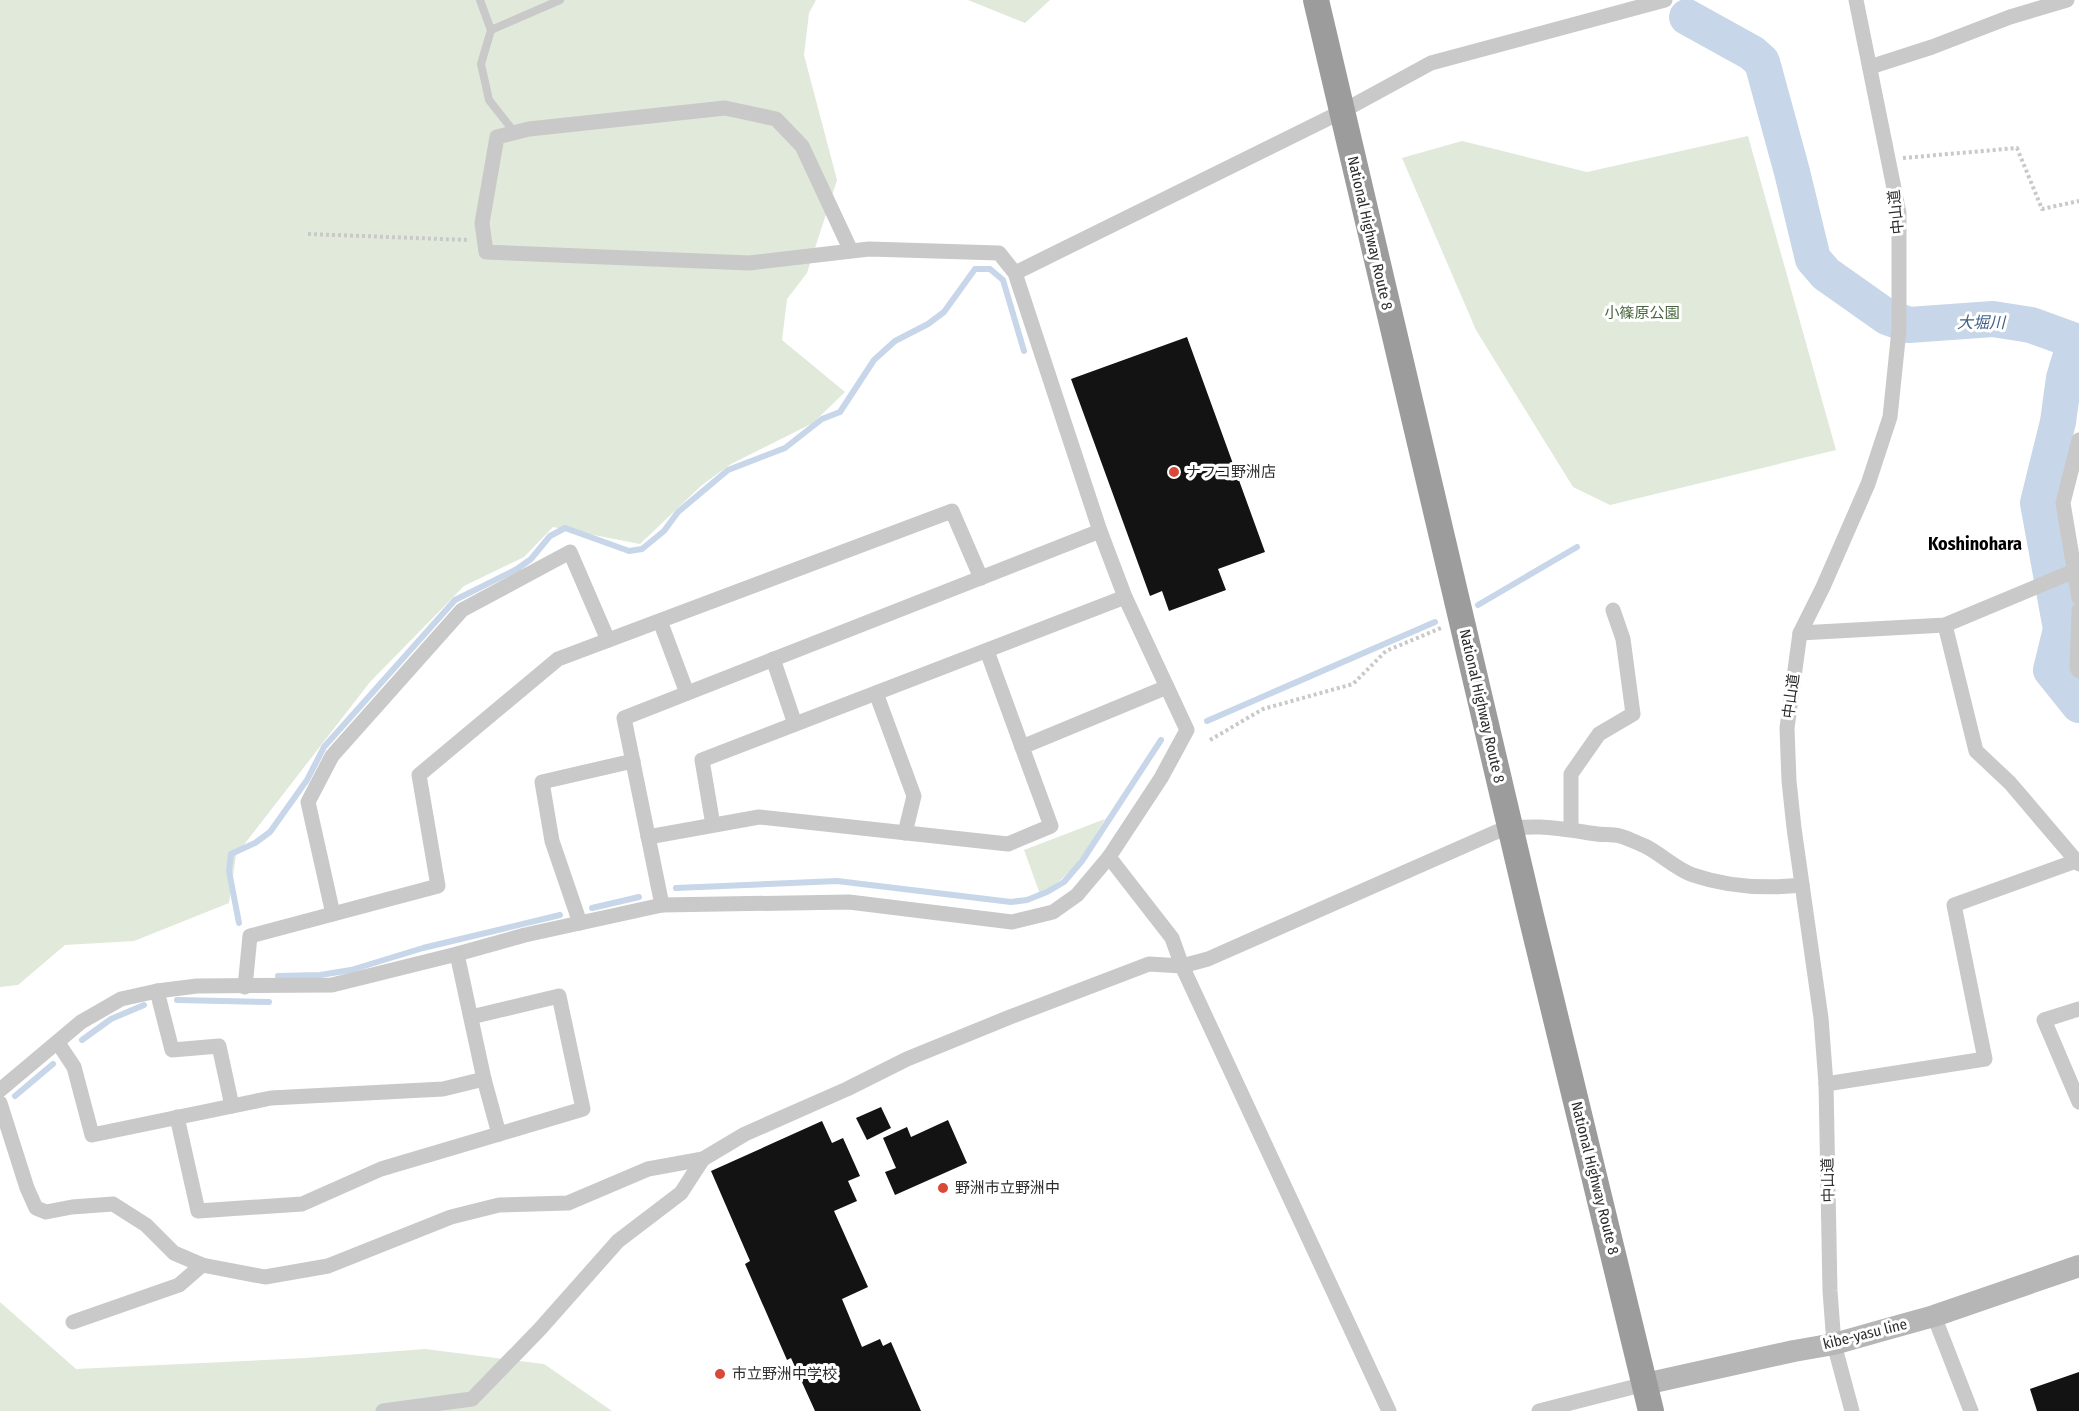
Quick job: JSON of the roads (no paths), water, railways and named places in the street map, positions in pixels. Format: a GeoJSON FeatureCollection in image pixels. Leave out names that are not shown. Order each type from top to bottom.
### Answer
{"type":"FeatureCollection","features":[{"type":"Feature","properties":{"kind":"highway","name":"National Highway Route 8"},"geometry":{"type":"LineString","coordinates":[[1316,0],[1510,828],[1651,1411]]}},
{"type":"Feature","properties":{"kind":"main road","name":"kibe-yasu line"},"geometry":{"type":"LineString","coordinates":[[1645,1384],[1834,1344],[1934,1316],[2079,1266]]}},
{"type":"Feature","properties":{"kind":"street"},"geometry":{"type":"LineString","coordinates":[[1015,273],[1341,112],[1431,63],[1645,2],[1665,0]]}},
{"type":"Feature","properties":{"kind":"street","name":"中山道"},"geometry":{"type":"LineString","coordinates":[[1852,1411],[1834,1344],[1830,1291],[1826,1084],[1821,1018],[1789,781],[1787,728],[1800,633],[1823,587],[1868,484],[1890,417],[1899,330],[1899,213],[1856,0]]}},
{"type":"Feature","properties":{"kind":"street"},"geometry":{"type":"LineString","coordinates":[[1870,67],[2067,0]]}},
{"type":"Feature","properties":{"kind":"street"},"geometry":{"type":"LineString","coordinates":[[0,1090],[81,1022],[121,999],[157,991],[197,986],[332,985],[525,935],[662,905],[849,902],[1012,922],[1053,912],[1077,895],[1109,857],[1161,778],[1187,730],[1125,597],[1100,531],[1015,273],[999,253],[868,249],[851,251],[749,263],[486,252],[482,223],[496,137],[529,129],[725,108],[776,119],[802,147],[851,251]]}},
{"type":"Feature","properties":{"kind":"street"},"geometry":{"type":"LineString","coordinates":[[2079,440],[2063,503],[2079,598]]}},
{"type":"Feature","properties":{"kind":"street"},"geometry":{"type":"LineString","coordinates":[[245,987],[250,936],[438,886],[419,775],[558,659],[952,511],[981,578]]}},
{"type":"Feature","properties":{"kind":"street"},"geometry":{"type":"LineString","coordinates":[[662,905],[624,718],[1100,531]]}},
{"type":"Feature","properties":{"kind":"street"},"geometry":{"type":"LineString","coordinates":[[333,914],[308,802],[332,756],[462,610],[570,552],[608,640]]}},
{"type":"Feature","properties":{"kind":"street"},"geometry":{"type":"LineString","coordinates":[[1800,633],[1945,625],[2073,572]]}},
{"type":"Feature","properties":{"kind":"street"},"geometry":{"type":"LineString","coordinates":[[713,825],[702,760],[1125,597]]}},
{"type":"Feature","properties":{"kind":"street"},"geometry":{"type":"LineString","coordinates":[[1571,829],[1571,774],[1599,734],[1633,714],[1623,639],[1613,610]]}},
{"type":"Feature","properties":{"kind":"street"},"geometry":{"type":"LineString","coordinates":[[2079,610],[2077,668],[2079,671]]}},
{"type":"Feature","properties":{"kind":"street"},"geometry":{"type":"LineString","coordinates":[[660,621],[687,693]]}},
{"type":"Feature","properties":{"kind":"street"},"geometry":{"type":"LineString","coordinates":[[1826,1084],[1985,1059],[1954,905],[2077,862],[2010,783],[1976,751],[1945,625]]}},
{"type":"Feature","properties":{"kind":"street"},"geometry":{"type":"LineString","coordinates":[[648,837],[759,817],[1008,844],[1051,826],[987,651]]}},
{"type":"Feature","properties":{"kind":"street"},"geometry":{"type":"LineString","coordinates":[[773,659],[795,724]]}},
{"type":"Feature","properties":{"kind":"street"},"geometry":{"type":"LineString","coordinates":[[1022,747],[1167,687]]}},
{"type":"Feature","properties":{"kind":"street"},"geometry":{"type":"LineString","coordinates":[[876,693],[914,796],[904,833]]}},
{"type":"Feature","properties":{"kind":"street"},"geometry":{"type":"LineString","coordinates":[[580,923],[552,842],[542,782],[633,761]]}},
{"type":"Feature","properties":{"kind":"street"},"geometry":{"type":"LineString","coordinates":[[0,1103],[27,1188],[36,1208],[46,1212],[113,1204],[146,1225],[174,1253],[202,1265],[265,1277],[328,1266],[450,1217],[499,1205],[568,1203],[648,1169],[703,1159],[745,1134],[847,1089],[907,1059],[1149,964],[1182,966],[1208,959],[1486,836],[1510,828],[1524,826],[1571,829],[1620,836],[1647,847],[1691,874],[1700,877],[1730,884],[1767,888],[1802,885]]}},
{"type":"Feature","properties":{"kind":"street"},"geometry":{"type":"LineString","coordinates":[[1109,857],[1172,938],[1182,966],[1389,1411]]}},
{"type":"Feature","properties":{"kind":"street"},"geometry":{"type":"LineString","coordinates":[[457,954],[484,1079],[499,1134]]}},
{"type":"Feature","properties":{"kind":"street"},"geometry":{"type":"LineString","coordinates":[[157,991],[172,1050],[219,1046],[232,1106]]}},
{"type":"Feature","properties":{"kind":"street"},"geometry":{"type":"LineString","coordinates":[[177,1117],[198,1211],[302,1204],[381,1169],[584,1109],[559,996],[471,1017]]}},
{"type":"Feature","properties":{"kind":"street"},"geometry":{"type":"LineString","coordinates":[[2079,1009],[2044,1020],[2079,1102]]}},
{"type":"Feature","properties":{"kind":"street"},"geometry":{"type":"LineString","coordinates":[[58,1043],[74,1067],[92,1135],[271,1098],[443,1089],[484,1079]]}},
{"type":"Feature","properties":{"kind":"street"},"geometry":{"type":"LineString","coordinates":[[383,1411],[472,1399],[540,1329],[618,1241],[681,1193],[703,1159]]}},
{"type":"Feature","properties":{"kind":"street"},"geometry":{"type":"LineString","coordinates":[[73,1322],[179,1285],[202,1265]]}},
{"type":"Feature","properties":{"kind":"street"},"geometry":{"type":"LineString","coordinates":[[1934,1316],[1971,1411]]}},
{"type":"Feature","properties":{"kind":"street"},"geometry":{"type":"LineString","coordinates":[[1539,1411],[1645,1384]]}},
{"type":"Feature","properties":{"kind":"lane"},"geometry":{"type":"LineString","coordinates":[[480,0],[492,30],[481,64],[489,99],[515,133]]}},
{"type":"Feature","properties":{"kind":"lane"},"geometry":{"type":"LineString","coordinates":[[492,30],[560,0]]}},
{"type":"Feature","properties":{"kind":"waterway","name":"大堀川"},"geometry":{"type":"LineString","coordinates":[[1687,17],[1752,53],[1762,62],[1813,259],[1826,274],[1887,317],[1909,325],[1993,319],[2031,325],[2078,342],[2071,355],[2064,378],[2058,422],[2038,503],[2061,629],[2051,670],[2079,705]]}},
{"type":"Feature","properties":{"kind":"waterway"},"geometry":{"type":"LineString","coordinates":[[239,923],[229,871],[231,854],[255,843],[270,832],[307,780],[324,747],[455,600],[517,569],[531,559],[550,536],[565,528],[629,551],[642,549],[664,531],[678,512],[728,470],[785,448],[822,419],[840,412],[874,360],[895,341],[928,324],[944,312],[975,269],[990,269],[1003,280],[1024,351]]}},
{"type":"Feature","properties":{"kind":"waterway"},"geometry":{"type":"LineString","coordinates":[[1478,605],[1577,547]]}},
{"type":"Feature","properties":{"kind":"waterway"},"geometry":{"type":"LineString","coordinates":[[1207,721],[1435,622]]}},
{"type":"Feature","properties":{"kind":"waterway"},"geometry":{"type":"LineString","coordinates":[[676,888],[837,881],[1011,902],[1027,900],[1064,882],[1082,861],[1161,740]]}},
{"type":"Feature","properties":{"kind":"waterway"},"geometry":{"type":"LineString","coordinates":[[592,908],[639,897]]}},
{"type":"Feature","properties":{"kind":"waterway"},"geometry":{"type":"LineString","coordinates":[[278,976],[320,975],[351,970],[423,948],[560,915]]}},
{"type":"Feature","properties":{"kind":"waterway"},"geometry":{"type":"LineString","coordinates":[[177,1000],[269,1002]]}},
{"type":"Feature","properties":{"kind":"waterway"},"geometry":{"type":"LineString","coordinates":[[82,1040],[111,1019],[144,1005]]}},
{"type":"Feature","properties":{"kind":"waterway"},"geometry":{"type":"LineString","coordinates":[[15,1096],[53,1064]]}},
{"type":"Feature","properties":{"kind":"place","name":"ナフコ野洲店"},"geometry":{"type":"Point","coordinates":[1174,472]}},
{"type":"Feature","properties":{"kind":"place","name":"野洲市立野洲中"},"geometry":{"type":"Point","coordinates":[943,1188]}},
{"type":"Feature","properties":{"kind":"place","name":"市立野洲中学校"},"geometry":{"type":"Point","coordinates":[720,1374]}},
{"type":"Feature","properties":{"kind":"district","name":"Koshinohara"},"geometry":{"type":"Point","coordinates":[1975,544]}},
{"type":"Feature","properties":{"kind":"park label","name":"小篠原公園"},"geometry":{"type":"Point","coordinates":[1642,313]}}]}
